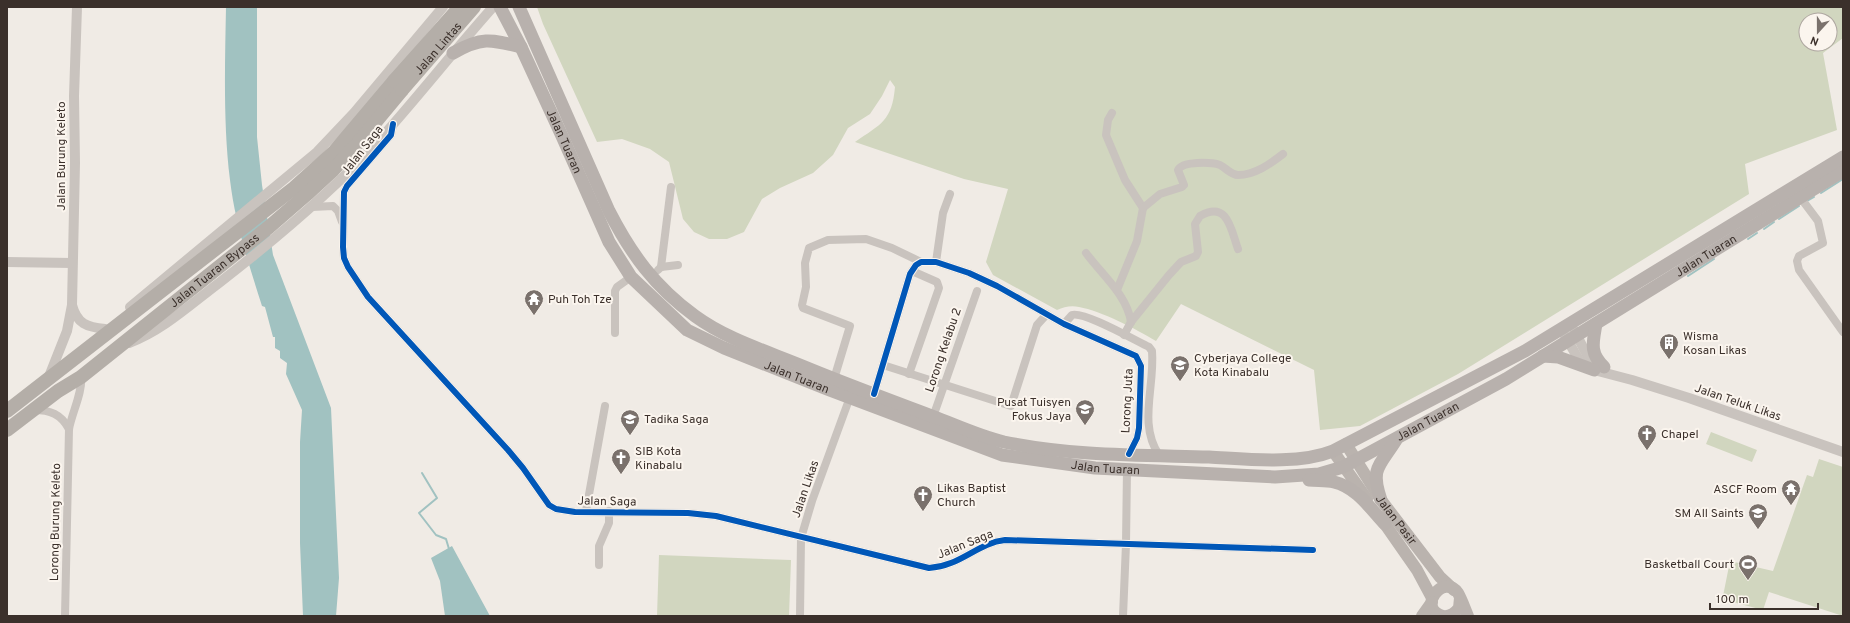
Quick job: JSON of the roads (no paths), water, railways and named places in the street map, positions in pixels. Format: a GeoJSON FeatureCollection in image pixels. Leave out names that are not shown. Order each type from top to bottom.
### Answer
{"type":"FeatureCollection","features":[{"type":"Feature","properties":{"kind":"highway","name":"Jalan Lintas"},"geometry":{"type":"LineString","coordinates":[[398,85],[460,7]]}},
{"type":"Feature","properties":{"kind":"highway","name":"Jalan Lintas"},"geometry":{"type":"LineString","coordinates":[[398,85],[474,7]]}},
{"type":"Feature","properties":{"kind":"highway","name":"Jalan Tuaran Bypass"},"geometry":{"type":"LineString","coordinates":[[7,411],[294,188],[334,152],[398,85]]}},
{"type":"Feature","properties":{"kind":"highway","name":"Jalan Tuaran Bypass"},"geometry":{"type":"LineString","coordinates":[[7,430],[31,410],[81,377],[269,227],[333,170],[398,85]]}},
{"type":"Feature","properties":{"kind":"highway"},"geometry":{"type":"LineString","coordinates":[[7,423],[17,416],[31,410]]}},
{"type":"Feature","properties":{"kind":"main road","name":"Jalan Tuaran"},"geometry":{"type":"LineString","coordinates":[[500,7],[624,240],[652,279],[673,300],[695,316],[725,334],[834,379],[987,437],[1054,450],[1129,454],[1296,459],[1319,457],[1525,351],[1569,332],[1596,324],[1843,157]]}},
{"type":"Feature","properties":{"kind":"main road","name":"Jalan Tuaran"},"geometry":{"type":"LineString","coordinates":[[520,8],[577,154],[609,242],[631,277],[687,330],[724,348],[1002,455],[1095,468],[1281,477],[1319,474],[1344,467],[1506,379],[1543,356],[1569,332],[1727,236],[1800,197],[1843,171]]}},
{"type":"Feature","properties":{"kind":"main road"},"geometry":{"type":"LineString","coordinates":[[453,53],[470,43],[479,41],[496,41],[521,47]]}},
{"type":"Feature","properties":{"kind":"main road"},"geometry":{"type":"LineString","coordinates":[[1596,324],[1593,349],[1599,368]]}},
{"type":"Feature","properties":{"kind":"main road"},"geometry":{"type":"LineString","coordinates":[[740,340],[751,350],[847,389],[850,397]]}},
{"type":"Feature","properties":{"kind":"main road"},"geometry":{"type":"LineString","coordinates":[[1543,356],[1558,357],[1599,368]]}},
{"type":"Feature","properties":{"kind":"main road"},"geometry":{"type":"LineString","coordinates":[[1381,500],[1376,484],[1375,473],[1397,439]]}},
{"type":"Feature","properties":{"kind":"main road","name":"Jalan Pasir"},"geometry":{"type":"LineString","coordinates":[[1346,444],[1381,500],[1440,578],[1457,594],[1468,616]]}},
{"type":"Feature","properties":{"kind":"main road","name":"Jalan Pasir"},"geometry":{"type":"LineString","coordinates":[[1333,451],[1417,570],[1432,600]]}},
{"type":"Feature","properties":{"kind":"main road"},"geometry":{"type":"LineString","coordinates":[[1281,477],[1289,479],[1334,482],[1347,487],[1361,497],[1385,524]]}},
{"type":"Feature","properties":{"kind":"main road"},"geometry":{"type":"LineString","coordinates":[[1422,616],[1434,594],[1441,588],[1446,587],[1457,594],[1460,603],[1456,612],[1451,615],[1442,616],[1435,611],[1432,600]]}},
{"type":"Feature","properties":{"kind":"street","name":"Jalan Burung Keleto"},"geometry":{"type":"LineString","coordinates":[[46,382],[67,331],[72,305],[75,163],[74,96],[77,7]]}},
{"type":"Feature","properties":{"kind":"street"},"geometry":{"type":"LineString","coordinates":[[46,382],[74,354],[235,219],[271,191],[333,136],[444,7]]}},
{"type":"Feature","properties":{"kind":"street"},"geometry":{"type":"LineString","coordinates":[[453,7],[465,14],[468,19],[470,33]]}},
{"type":"Feature","properties":{"kind":"street"},"geometry":{"type":"LineString","coordinates":[[120,346],[144,337],[190,305],[272,241],[312,207],[362,158],[393,124],[493,7]]}},
{"type":"Feature","properties":{"kind":"street"},"geometry":{"type":"LineString","coordinates":[[1112,113],[1108,120],[1106,135],[1125,180],[1143,208]]}},
{"type":"Feature","properties":{"kind":"street","name":"Jalan Saga"},"geometry":{"type":"LineString","coordinates":[[393,124],[391,135],[347,186],[344,192],[345,205],[342,225],[344,258],[348,267],[368,296],[508,450],[523,468],[549,505],[562,511],[707,514],[765,526],[801,538],[929,568],[939,567],[955,562],[993,541],[1005,540],[1313,550]]}},
{"type":"Feature","properties":{"kind":"street"},"geometry":{"type":"LineString","coordinates":[[1117,290],[1137,241],[1143,208],[1160,194],[1182,187],[1184,184],[1178,170],[1182,166],[1193,164],[1213,164],[1221,166],[1234,175],[1239,175],[1259,169],[1283,154]]}},
{"type":"Feature","properties":{"kind":"street"},"geometry":{"type":"LineString","coordinates":[[652,279],[661,267],[671,187]]}},
{"type":"Feature","properties":{"kind":"street"},"geometry":{"type":"LineString","coordinates":[[936,262],[943,213],[950,194]]}},
{"type":"Feature","properties":{"kind":"street"},"geometry":{"type":"LineString","coordinates":[[1800,197],[1818,221],[1823,243],[1799,256],[1797,261],[1798,266],[1843,332]]}},
{"type":"Feature","properties":{"kind":"street","name":"Jalan Saga"},"geometry":{"type":"LineString","coordinates":[[312,207],[333,206],[338,211],[342,225]]}},
{"type":"Feature","properties":{"kind":"street"},"geometry":{"type":"LineString","coordinates":[[1124,335],[1131,322],[1169,275],[1182,262],[1196,256],[1198,252],[1195,224],[1200,216],[1210,212],[1219,212],[1227,217],[1238,249]]}},
{"type":"Feature","properties":{"kind":"street"},"geometry":{"type":"LineString","coordinates":[[834,379],[850,326],[803,308],[802,305],[806,286],[805,263],[809,248],[828,240],[866,239],[892,248],[921,262]]}},
{"type":"Feature","properties":{"kind":"street"},"geometry":{"type":"LineString","coordinates":[[1086,253],[1117,290],[1127,307],[1131,322]]}},
{"type":"Feature","properties":{"kind":"street"},"geometry":{"type":"LineString","coordinates":[[7,262],[72,263]]}},
{"type":"Feature","properties":{"kind":"street"},"geometry":{"type":"LineString","coordinates":[[874,394],[912,271],[916,264],[921,262],[936,262],[986,280],[1064,324]]}},
{"type":"Feature","properties":{"kind":"street"},"geometry":{"type":"LineString","coordinates":[[661,267],[678,265]]}},
{"type":"Feature","properties":{"kind":"street"},"geometry":{"type":"LineString","coordinates":[[909,374],[938,288],[937,282],[912,271]]}},
{"type":"Feature","properties":{"kind":"street"},"geometry":{"type":"LineString","coordinates":[[615,333],[615,291],[617,287],[631,277]]}},
{"type":"Feature","properties":{"kind":"street","name":"Lorong Kelabu 2"},"geometry":{"type":"LineString","coordinates":[[933,417],[977,291]]}},
{"type":"Feature","properties":{"kind":"street","name":"Jalan Burung Keleto"},"geometry":{"type":"LineString","coordinates":[[72,305],[74,312],[83,324],[88,327],[105,328]]}},
{"type":"Feature","properties":{"kind":"street"},"geometry":{"type":"LineString","coordinates":[[883,365],[1011,406],[1037,325],[1047,314]]}},
{"type":"Feature","properties":{"kind":"street","name":"Lorong Juta"},"geometry":{"type":"LineString","coordinates":[[1129,454],[1137,438],[1139,428],[1140,362],[1131,352],[1064,324],[1068,317],[1075,314],[1100,323],[1149,347],[1152,351],[1148,426],[1152,445],[1159,455]]}},
{"type":"Feature","properties":{"kind":"street","name":"Jalan Teluk Likas"},"geometry":{"type":"LineString","coordinates":[[1569,332],[1579,360],[1624,378],[1696,401],[1843,452]]}},
{"type":"Feature","properties":{"kind":"street","name":"Lorong Burung Keleto"},"geometry":{"type":"LineString","coordinates":[[65,616],[69,429],[74,406],[82,384],[81,377]]}},
{"type":"Feature","properties":{"kind":"street","name":"Jalan Likas"},"geometry":{"type":"LineString","coordinates":[[800,616],[801,538],[812,501],[850,397]]}},
{"type":"Feature","properties":{"kind":"street"},"geometry":{"type":"LineString","coordinates":[[586,511],[605,406]]}},
{"type":"Feature","properties":{"kind":"street"},"geometry":{"type":"LineString","coordinates":[[31,410],[43,410],[60,415],[69,429]]}},
{"type":"Feature","properties":{"kind":"street"},"geometry":{"type":"LineString","coordinates":[[1123,616],[1127,469]]}},
{"type":"Feature","properties":{"kind":"street"},"geometry":{"type":"LineString","coordinates":[[599,565],[599,546],[609,523],[609,511]]}},
{"type":"Feature","properties":{"kind":"water"},"geometry":{"type":"Polygon","coordinates":[[[226,7],[257,7],[257,137],[262,185],[273,255],[331,408],[339,578],[336,616],[303,616],[300,543],[300,442],[302,410],[286,374],[287,363],[280,358],[280,351],[275,348],[275,337],[273,337],[265,307],[262,306],[252,275],[235,212],[226,137],[226,7]]]}},
{"type":"Feature","properties":{"kind":"water"},"geometry":{"type":"Polygon","coordinates":[[[452,546],[490,616],[445,616],[440,581],[431,558],[452,546]]]}},
{"type":"Feature","properties":{"kind":"waterway"},"geometry":{"type":"LineString","coordinates":[[1821,193],[1843,179]]}},
{"type":"Feature","properties":{"kind":"waterway"},"geometry":{"type":"LineString","coordinates":[[1807,201],[1814,197]]}},
{"type":"Feature","properties":{"kind":"waterway"},"geometry":{"type":"LineString","coordinates":[[1779,219],[1799,206]]}},
{"type":"Feature","properties":{"kind":"waterway"},"geometry":{"type":"LineString","coordinates":[[1764,229],[1774,222]]}},
{"type":"Feature","properties":{"kind":"waterway"},"geometry":{"type":"LineString","coordinates":[[1748,239],[1757,233]]}},
{"type":"Feature","properties":{"kind":"waterway"},"geometry":{"type":"LineString","coordinates":[[1688,276],[1714,259]]}},
{"type":"Feature","properties":{"kind":"waterway"},"geometry":{"type":"LineString","coordinates":[[422,473],[437,498],[419,513],[436,535],[446,539],[449,549]]}},
{"type":"Feature","properties":{"kind":"place","name":"Puh Toh Tze"},"geometry":{"type":"Point","coordinates":[534,316]}},
{"type":"Feature","properties":{"kind":"place","name":"Wisma Kosan Likas"},"geometry":{"type":"Point","coordinates":[1669,360]}},
{"type":"Feature","properties":{"kind":"place","name":"Cyberjaya College Kota Kinabalu"},"geometry":{"type":"Point","coordinates":[1180,382]}},
{"type":"Feature","properties":{"kind":"place","name":"Pusat Tuisyen Fokus Jaya"},"geometry":{"type":"Point","coordinates":[1085,426]}},
{"type":"Feature","properties":{"kind":"place","name":"Tadika Saga"},"geometry":{"type":"Point","coordinates":[630,436]}},
{"type":"Feature","properties":{"kind":"place","name":"Chapel"},"geometry":{"type":"Point","coordinates":[1647,451]}},
{"type":"Feature","properties":{"kind":"place","name":"SIB Kota Kinabalu"},"geometry":{"type":"Point","coordinates":[621,475]}},
{"type":"Feature","properties":{"kind":"place","name":"ASCF Room"},"geometry":{"type":"Point","coordinates":[1791,506]}},
{"type":"Feature","properties":{"kind":"place","name":"Likas Baptist Church"},"geometry":{"type":"Point","coordinates":[923,512]}},
{"type":"Feature","properties":{"kind":"place","name":"SM All Saints"},"geometry":{"type":"Point","coordinates":[1758,530]}},
{"type":"Feature","properties":{"kind":"place","name":"Basketball Court"},"geometry":{"type":"Point","coordinates":[1748,581]}}]}
